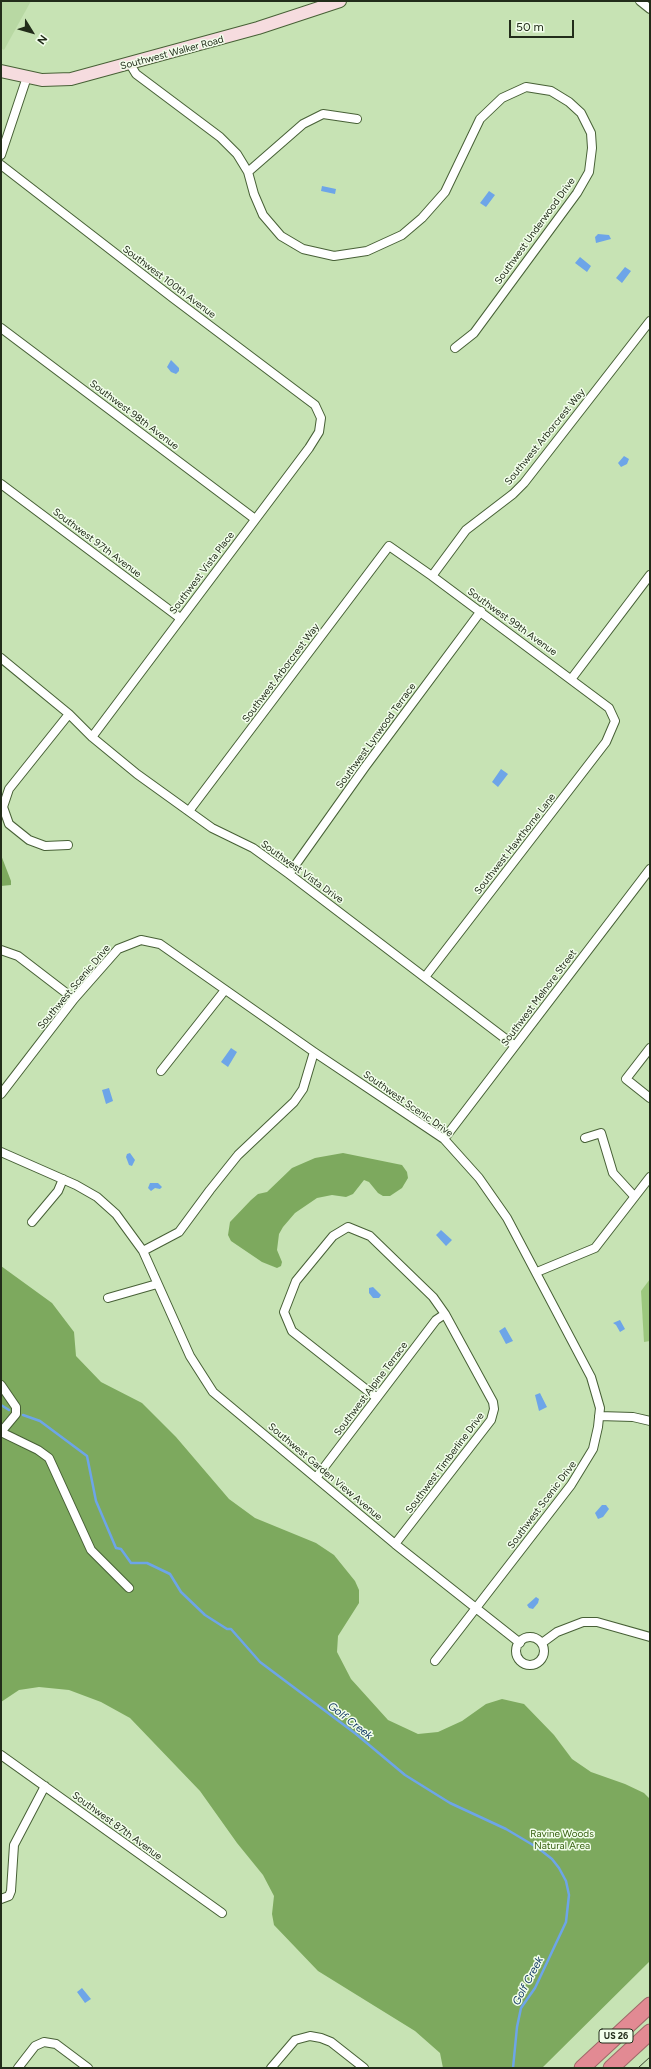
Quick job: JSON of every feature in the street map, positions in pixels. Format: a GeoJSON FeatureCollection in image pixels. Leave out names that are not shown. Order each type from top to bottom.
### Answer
{"type":"FeatureCollection","features":[{"type":"Feature","properties":{"kind":"highway","name":"US 26"},"geometry":{"type":"LineString","coordinates":[[582,2068],[650,2005]]}},
{"type":"Feature","properties":{"kind":"highway","name":"US 26"},"geometry":{"type":"LineString","coordinates":[[611,2068],[650,2032]]}},
{"type":"Feature","properties":{"kind":"main road","name":"Southwest Walker Road"},"geometry":{"type":"LineString","coordinates":[[1,71],[42,80],[71,79],[258,28],[339,1]]}},
{"type":"Feature","properties":{"kind":"street"},"geometry":{"type":"LineString","coordinates":[[640,1],[650,8]]}},
{"type":"Feature","properties":{"kind":"street","name":"Southwest Underwood Drive"},"geometry":{"type":"LineString","coordinates":[[130,64],[136,74],[220,137],[237,154],[248,172],[254,194],[263,215],[281,236],[303,249],[334,256],[367,251],[402,235],[422,218],[444,192],[480,119],[502,98],[526,87],[551,91],[581,113],[591,133],[592,148],[589,172],[577,193],[474,333],[455,348]]}},
{"type":"Feature","properties":{"kind":"street"},"geometry":{"type":"LineString","coordinates":[[1,155],[26,77]]}},
{"type":"Feature","properties":{"kind":"street"},"geometry":{"type":"LineString","coordinates":[[248,172],[303,124],[323,114],[357,119]]}},
{"type":"Feature","properties":{"kind":"street","name":"Southwest 100th Avenue"},"geometry":{"type":"LineString","coordinates":[[1,165],[173,298],[315,405],[321,418]]}},
{"type":"Feature","properties":{"kind":"street","name":"Southwest Arborcrest Way"},"geometry":{"type":"LineString","coordinates":[[432,576],[466,530],[513,494],[524,483],[650,321]]}},
{"type":"Feature","properties":{"kind":"street","name":"Southwest 98th Avenue"},"geometry":{"type":"LineString","coordinates":[[1,328],[255,519]]}},
{"type":"Feature","properties":{"kind":"street","name":"Southwest Vista Place"},"geometry":{"type":"LineString","coordinates":[[92,737],[309,448],[318,432],[321,418]]}},
{"type":"Feature","properties":{"kind":"street","name":"Southwest 97th Avenue"},"geometry":{"type":"LineString","coordinates":[[1,484],[180,618]]}},
{"type":"Feature","properties":{"kind":"street","name":"Southwest Arborcrest Way"},"geometry":{"type":"LineString","coordinates":[[190,811],[389,546]]}},
{"type":"Feature","properties":{"kind":"street","name":"Southwest 99th Avenue"},"geometry":{"type":"LineString","coordinates":[[389,546],[572,678],[609,708],[615,721]]}},
{"type":"Feature","properties":{"kind":"street"},"geometry":{"type":"LineString","coordinates":[[572,678],[650,575]]}},
{"type":"Feature","properties":{"kind":"street","name":"Southwest Lynwood Terrace"},"geometry":{"type":"LineString","coordinates":[[289,874],[365,767],[482,612]]}},
{"type":"Feature","properties":{"kind":"street","name":"Southwest Vista Drive"},"geometry":{"type":"LineString","coordinates":[[1,658],[69,714],[92,737],[137,774],[212,828],[253,848],[515,1046]]}},
{"type":"Feature","properties":{"kind":"street"},"geometry":{"type":"LineString","coordinates":[[68,845],[51,847],[29,840],[9,824],[3,807],[9,788],[69,714]]}},
{"type":"Feature","properties":{"kind":"street","name":"Southwest Hawthorne Lane"},"geometry":{"type":"LineString","coordinates":[[425,977],[606,742],[615,721]]}},
{"type":"Feature","properties":{"kind":"street","name":"Southwest Melnore Street"},"geometry":{"type":"LineString","coordinates":[[444,1139],[650,869]]}},
{"type":"Feature","properties":{"kind":"street","name":"Southwest Scenic Drive"},"geometry":{"type":"LineString","coordinates":[[1,1094],[74,999],[118,949],[141,940],[160,944],[314,1052],[444,1139],[479,1178],[507,1218],[536,1272],[591,1377],[600,1408],[595,1444],[587,1461],[571,1485],[435,1661]]}},
{"type":"Feature","properties":{"kind":"street"},"geometry":{"type":"LineString","coordinates":[[1,950],[18,956],[74,999]]}},
{"type":"Feature","properties":{"kind":"street"},"geometry":{"type":"LineString","coordinates":[[161,1072],[225,990]]}},
{"type":"Feature","properties":{"kind":"street"},"geometry":{"type":"LineString","coordinates":[[650,1048],[626,1079],[650,1098]]}},
{"type":"Feature","properties":{"kind":"street"},"geometry":{"type":"LineString","coordinates":[[143,1251],[179,1232],[238,1155],[294,1102],[303,1089],[314,1052]]}},
{"type":"Feature","properties":{"kind":"street"},"geometry":{"type":"LineString","coordinates":[[585,1138],[601,1133],[613,1173],[634,1196]]}},
{"type":"Feature","properties":{"kind":"street","name":"Southwest Garden View Avenue"},"geometry":{"type":"LineString","coordinates":[[1,1152],[63,1179],[97,1197],[116,1214],[143,1251],[190,1356],[213,1392],[395,1544],[475,1609],[520,1643]]}},
{"type":"Feature","properties":{"kind":"street"},"geometry":{"type":"LineString","coordinates":[[536,1272],[595,1248],[650,1177]]}},
{"type":"Feature","properties":{"kind":"street"},"geometry":{"type":"LineString","coordinates":[[32,1222],[58,1191],[63,1179]]}},
{"type":"Feature","properties":{"kind":"street","name":"Southwest Timberline Drive"},"geometry":{"type":"LineString","coordinates":[[377,1398],[292,1331],[284,1312],[296,1282],[305,1270],[333,1236],[348,1227],[370,1236],[433,1297],[445,1314],[493,1402],[494,1415],[395,1544]]}},
{"type":"Feature","properties":{"kind":"street"},"geometry":{"type":"LineString","coordinates":[[108,1298],[158,1284]]}},
{"type":"Feature","properties":{"kind":"street","name":"Southwest Alpine Terrace"},"geometry":{"type":"LineString","coordinates":[[316,1478],[436,1320],[445,1314]]}},
{"type":"Feature","properties":{"kind":"street"},"geometry":{"type":"LineString","coordinates":[[1,1385],[16,1407],[16,1414],[1,1432],[38,1450],[49,1458],[91,1550],[129,1588]]}},
{"type":"Feature","properties":{"kind":"street"},"geometry":{"type":"LineString","coordinates":[[599,1416],[633,1417],[650,1421]]}},
{"type":"Feature","properties":{"kind":"street"},"geometry":{"type":"LineString","coordinates":[[542,1643],[557,1632],[583,1622],[597,1622],[650,1637]]}},
{"type":"Feature","properties":{"kind":"street"},"geometry":{"type":"LineString","coordinates":[[530,1637],[534,1638],[542,1643],[544,1656],[538,1663],[529,1665],[518,1658],[517,1649],[520,1643],[530,1637]]}},
{"type":"Feature","properties":{"kind":"street","name":"Southwest 87th Avenue"},"geometry":{"type":"LineString","coordinates":[[1,1755],[222,1913]]}},
{"type":"Feature","properties":{"kind":"street"},"geometry":{"type":"LineString","coordinates":[[1,1899],[9,1896],[11,1892],[14,1845],[45,1786]]}},
{"type":"Feature","properties":{"kind":"street"},"geometry":{"type":"LineString","coordinates":[[271,2068],[295,2040],[310,2036],[331,2042],[364,2068]]}},
{"type":"Feature","properties":{"kind":"street"},"geometry":{"type":"LineString","coordinates":[[18,2068],[35,2046],[44,2042],[56,2044],[88,2068]]}},
{"type":"Feature","properties":{"kind":"shaded area"},"geometry":{"type":"Polygon","coordinates":[[[1,1],[31,1],[4,50],[1,48],[1,1]]]}},
{"type":"Feature","properties":{"kind":"shaded area"},"geometry":{"type":"Polygon","coordinates":[[[650,1279],[650,1341],[644,1342],[641,1291],[650,1279]]]}},
{"type":"Feature","properties":{"kind":"green space"},"geometry":{"type":"Polygon","coordinates":[[[1,855],[11,881],[11,885],[1,886],[1,855]]]}},
{"type":"Feature","properties":{"kind":"green space"},"geometry":{"type":"Polygon","coordinates":[[[343,1153],[402,1165],[407,1172],[408,1178],[402,1188],[390,1196],[383,1196],[378,1193],[369,1182],[364,1180],[353,1194],[346,1197],[332,1195],[317,1198],[295,1213],[279,1234],[277,1250],[282,1262],[281,1266],[277,1268],[262,1262],[231,1241],[228,1235],[230,1222],[258,1194],[267,1192],[292,1168],[315,1158],[343,1153]]]}},
{"type":"Feature","properties":{"kind":"green space","name":"Ravine Woods Natural Area"},"geometry":{"type":"Polygon","coordinates":[[[1,1266],[52,1303],[74,1332],[76,1356],[101,1382],[142,1403],[176,1437],[229,1499],[255,1518],[316,1543],[334,1555],[355,1581],[359,1590],[359,1603],[338,1636],[337,1652],[351,1679],[388,1720],[418,1734],[438,1732],[462,1721],[486,1704],[502,1699],[524,1704],[554,1735],[572,1759],[591,1772],[625,1784],[644,1793],[650,1799],[650,1961],[542,2068],[443,2068],[440,2053],[415,2031],[318,1971],[274,1925],[272,1914],[274,1896],[263,1875],[237,1843],[200,1791],[130,1718],[101,1702],[69,1690],[39,1687],[19,1690],[1,1702],[1,1266]]]}},
{"type":"Feature","properties":{"kind":"water"},"geometry":{"type":"Polygon","coordinates":[[[322,186],[336,189],[335,194],[321,191],[322,186]]]}},
{"type":"Feature","properties":{"kind":"water"},"geometry":{"type":"Polygon","coordinates":[[[489,191],[495,195],[486,207],[480,203],[489,191]]]}},
{"type":"Feature","properties":{"kind":"water"},"geometry":{"type":"Polygon","coordinates":[[[598,234],[609,235],[611,239],[596,243],[595,237],[598,234]]]}},
{"type":"Feature","properties":{"kind":"water"},"geometry":{"type":"Polygon","coordinates":[[[580,257],[591,266],[587,272],[575,263],[580,257]]]}},
{"type":"Feature","properties":{"kind":"water"},"geometry":{"type":"Polygon","coordinates":[[[625,267],[631,271],[622,283],[616,278],[625,267]]]}},
{"type":"Feature","properties":{"kind":"water"},"geometry":{"type":"Polygon","coordinates":[[[171,360],[179,368],[179,371],[176,374],[171,372],[167,367],[171,360]]]}},
{"type":"Feature","properties":{"kind":"water"},"geometry":{"type":"Polygon","coordinates":[[[624,456],[629,459],[627,464],[621,467],[618,463],[624,456]]]}},
{"type":"Feature","properties":{"kind":"water"},"geometry":{"type":"Polygon","coordinates":[[[501,769],[508,774],[498,787],[492,782],[501,769]]]}},
{"type":"Feature","properties":{"kind":"water"},"geometry":{"type":"Polygon","coordinates":[[[231,1048],[237,1052],[228,1067],[221,1062],[231,1048]]]}},
{"type":"Feature","properties":{"kind":"water"},"geometry":{"type":"Polygon","coordinates":[[[109,1088],[113,1101],[106,1104],[102,1090],[109,1088]]]}},
{"type":"Feature","properties":{"kind":"water"},"geometry":{"type":"Polygon","coordinates":[[[130,1153],[135,1160],[132,1166],[129,1165],[126,1157],[127,1154],[130,1153]]]}},
{"type":"Feature","properties":{"kind":"water"},"geometry":{"type":"Polygon","coordinates":[[[150,1183],[158,1183],[162,1187],[160,1189],[155,1188],[151,1191],[148,1188],[150,1183]]]}},
{"type":"Feature","properties":{"kind":"water"},"geometry":{"type":"Polygon","coordinates":[[[441,1230],[452,1240],[446,1246],[436,1235],[441,1230]]]}},
{"type":"Feature","properties":{"kind":"water"},"geometry":{"type":"Polygon","coordinates":[[[373,1287],[381,1295],[379,1298],[373,1298],[369,1293],[369,1288],[373,1287]]]}},
{"type":"Feature","properties":{"kind":"water"},"geometry":{"type":"Polygon","coordinates":[[[620,1320],[625,1329],[620,1332],[613,1323],[620,1320]]]}},
{"type":"Feature","properties":{"kind":"water"},"geometry":{"type":"Polygon","coordinates":[[[505,1327],[513,1341],[506,1344],[499,1331],[505,1327]]]}},
{"type":"Feature","properties":{"kind":"water"},"geometry":{"type":"Polygon","coordinates":[[[540,1393],[547,1407],[539,1411],[535,1395],[540,1393]]]}},
{"type":"Feature","properties":{"kind":"water"},"geometry":{"type":"Polygon","coordinates":[[[602,1505],[606,1505],[609,1509],[603,1517],[598,1519],[595,1513],[602,1505]]]}},
{"type":"Feature","properties":{"kind":"water"},"geometry":{"type":"Polygon","coordinates":[[[536,1597],[539,1599],[538,1603],[533,1609],[529,1608],[527,1605],[536,1597]]]}},
{"type":"Feature","properties":{"kind":"water"},"geometry":{"type":"Polygon","coordinates":[[[82,1988],[91,1999],[85,2003],[77,1992],[82,1988]]]}},
{"type":"Feature","properties":{"kind":"waterway","name":"Golf Creek"},"geometry":{"type":"LineString","coordinates":[[1,1405],[9,1410]]}},
{"type":"Feature","properties":{"kind":"waterway","name":"Golf Creek"},"geometry":{"type":"LineString","coordinates":[[23,1415],[40,1421],[87,1456],[96,1501],[116,1548],[121,1549],[131,1563],[147,1563],[170,1574],[181,1592],[205,1615],[227,1629],[231,1629],[260,1662],[356,1734],[405,1775],[450,1803],[506,1829],[538,1848],[552,1859],[559,1868],[566,1881],[569,1895],[566,1922],[535,1988],[521,2008],[517,2027],[513,2068]]}},
{"type":"Feature","properties":{"kind":"tram line"},"geometry":{"type":"LineString","coordinates":[[638,2068],[650,2057]]}}]}
